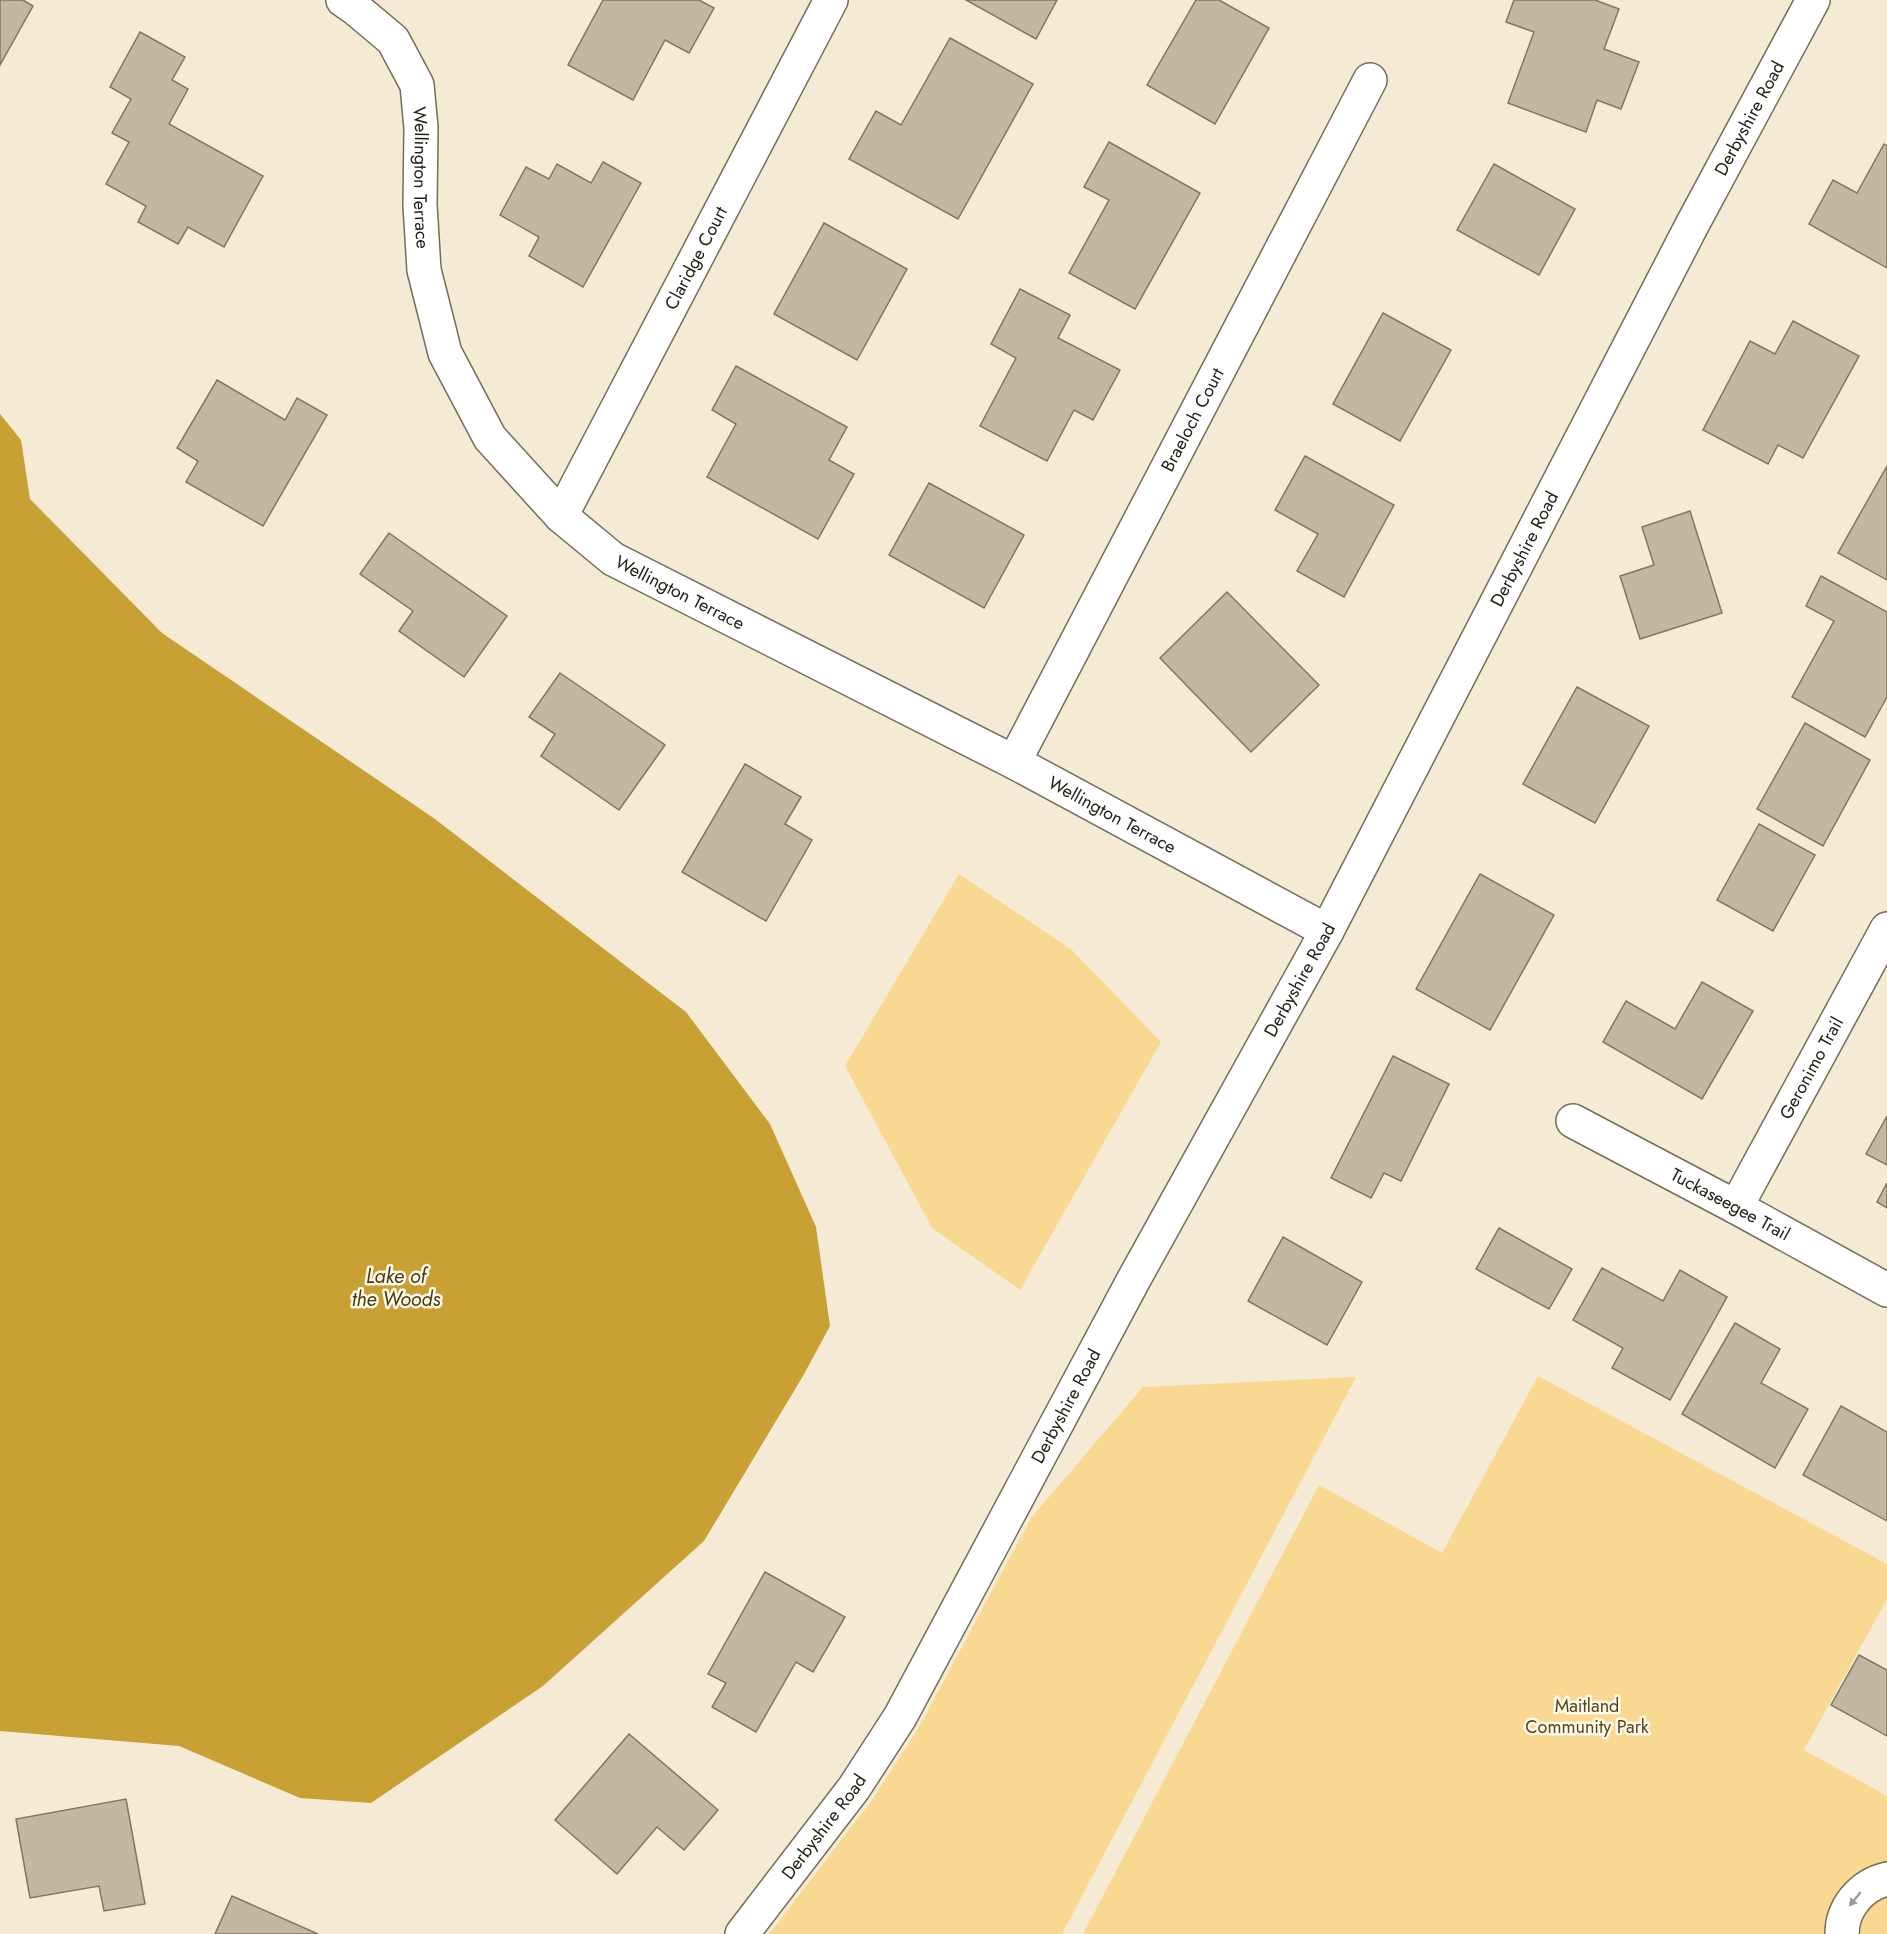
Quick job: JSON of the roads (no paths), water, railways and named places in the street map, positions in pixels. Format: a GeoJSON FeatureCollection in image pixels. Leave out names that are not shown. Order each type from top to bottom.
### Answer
{"type":"FeatureCollection","features":[{"type":"Feature","properties":{"kind":"street","name":"Wellington Terrace"},"geometry":{"type":"LineString","coordinates":[[343,0],[393,40],[417,85],[421,128],[420,205],[424,270],[445,353],[490,438],[561,516],[613,558],[1014,762],[1327,931]]}},
{"type":"Feature","properties":{"kind":"street","name":"Claridge Court"},"geometry":{"type":"LineString","coordinates":[[561,516],[831,0]]}},
{"type":"Feature","properties":{"kind":"street","name":"Derbyshire Road"},"geometry":{"type":"LineString","coordinates":[[742,1934],[854,1788],[900,1718],[1128,1290],[1327,931],[1686,236],[1813,0]]}},
{"type":"Feature","properties":{"kind":"street","name":"Braeloch Court"},"geometry":{"type":"LineString","coordinates":[[1014,762],[1370,80]]}},
{"type":"Feature","properties":{"kind":"street","name":"Geronimo Trail"},"geometry":{"type":"LineString","coordinates":[[1736,1207],[1887,929]]}},
{"type":"Feature","properties":{"kind":"street","name":"Tuckaseegee Trail"},"geometry":{"type":"LineString","coordinates":[[1573,1121],[1887,1290]]}},
{"type":"Feature","properties":{"kind":"street"},"geometry":{"type":"LineString","coordinates":[[1842,1934],[1842,1925],[1849,1907],[1861,1892],[1877,1881],[1887,1879]]}},
{"type":"Feature","properties":{"kind":"water","name":"Lake of the Woods"},"geometry":{"type":"Polygon","coordinates":[[[0,414],[21,440],[30,499],[162,633],[435,819],[686,1012],[770,1124],[816,1227],[830,1326],[803,1376],[704,1541],[543,1686],[371,1803],[300,1798],[179,1746],[0,1731],[0,414]]]}},
{"type":"Feature","properties":{"kind":"park label","name":"Maitland Community Park"},"geometry":{"type":"Point","coordinates":[1587,1716]}}]}
